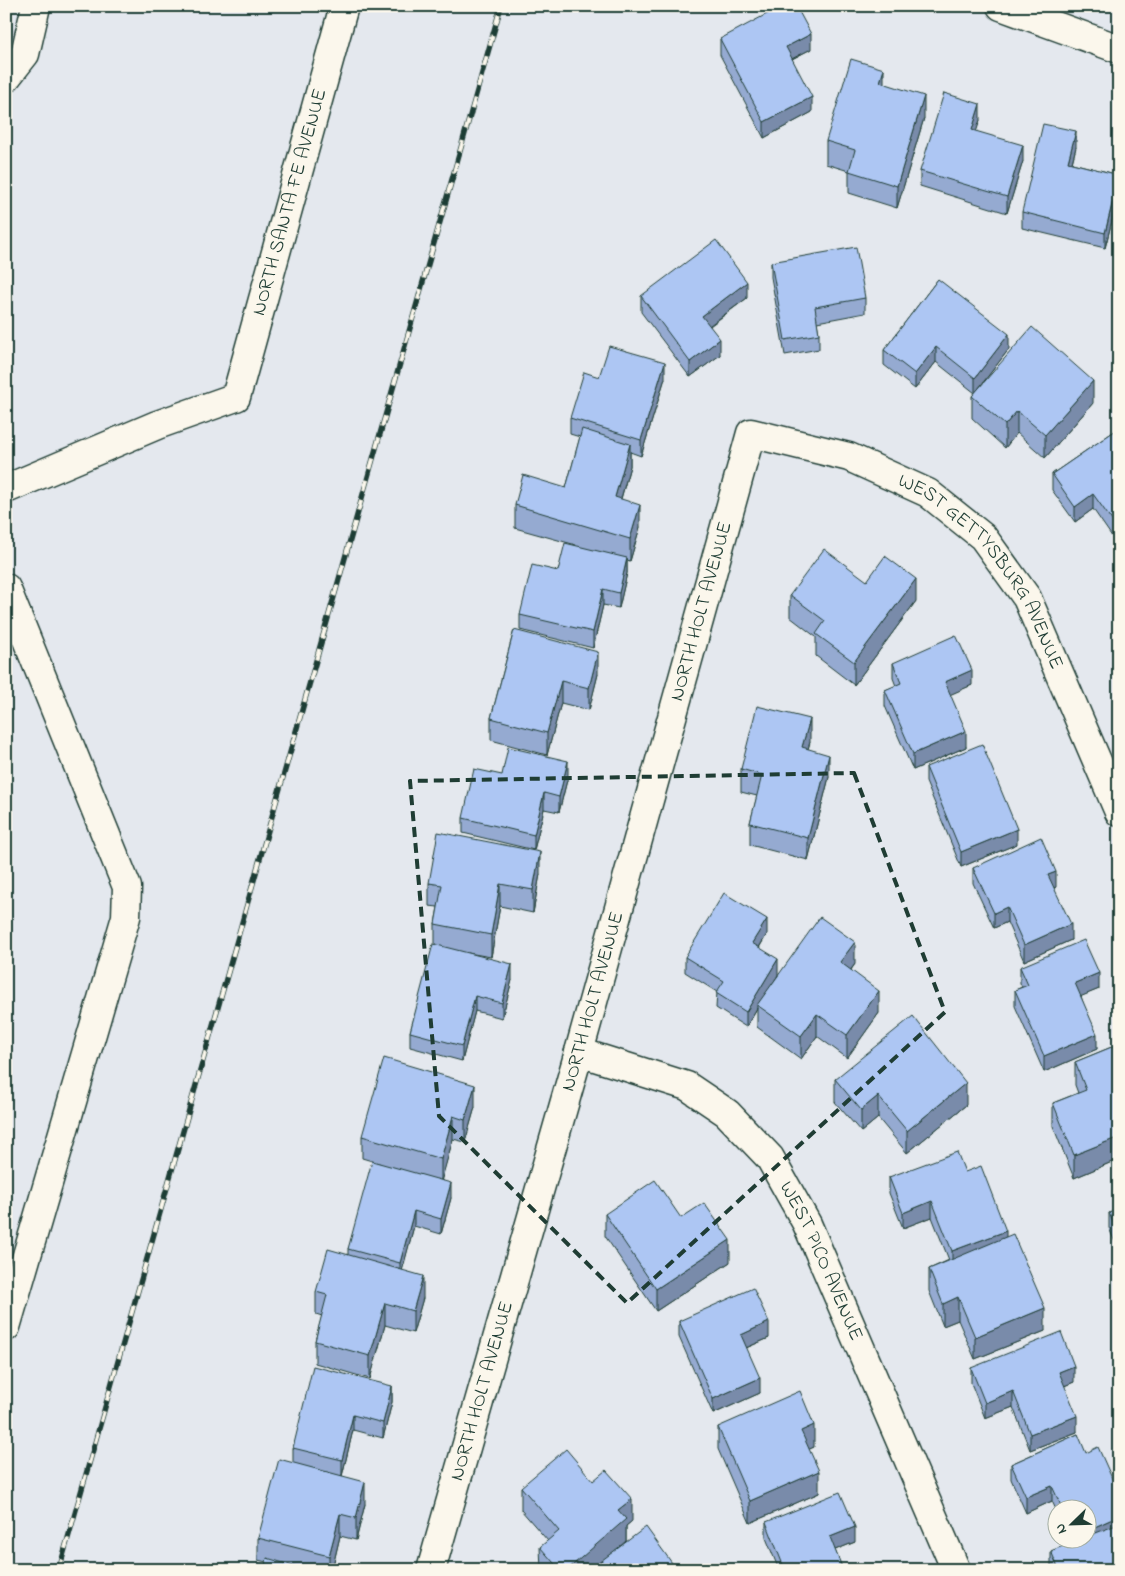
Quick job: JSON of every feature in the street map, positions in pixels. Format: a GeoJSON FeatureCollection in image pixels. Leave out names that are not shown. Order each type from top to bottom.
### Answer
{"type":"FeatureCollection","features":[{"type":"Feature","properties":{"kind":"street"},"geometry":{"type":"LineString","coordinates":[[6,78],[25,54],[36,6]]}},
{"type":"Feature","properties":{"kind":"street","name":"NORTH SANTA FE AVENUE"},"geometry":{"type":"LineString","coordinates":[[6,489],[157,425],[236,397],[344,6]]}},
{"type":"Feature","properties":{"kind":"street"},"geometry":{"type":"LineString","coordinates":[[1001,6],[1119,49]]}},
{"type":"Feature","properties":{"kind":"street","name":"WEST GETTYSBURG AVENUE"},"geometry":{"type":"LineString","coordinates":[[751,433],[849,457],[928,493],[983,537],[1027,598],[1119,812]]}},
{"type":"Feature","properties":{"kind":"street","name":"NORTH HOLT AVENUE"},"geometry":{"type":"LineString","coordinates":[[432,1570],[579,1052],[751,433]]}},
{"type":"Feature","properties":{"kind":"street"},"geometry":{"type":"LineString","coordinates":[[6,588],[127,887],[126,917],[6,1327]]}},
{"type":"Feature","properties":{"kind":"street","name":"WEST PICO AVENUE"},"geometry":{"type":"LineString","coordinates":[[579,1052],[687,1086],[727,1113],[770,1158],[807,1224],[956,1570]]}},
{"type":"Feature","properties":{"kind":"highlighted area"},"geometry":{"type":"Polygon","coordinates":[[[854,773],[945,1012],[627,1303],[439,1116],[410,781],[854,773]]]}},
{"type":"Feature","properties":{"kind":"building"},"geometry":{"type":"Polygon","coordinates":[[[782,6],[796,6],[811,34],[786,47],[812,97],[764,122],[720,39],[782,6]]]}},
{"type":"Feature","properties":{"kind":"building"},"geometry":{"type":"Polygon","coordinates":[[[851,59],[884,69],[880,82],[924,96],[897,186],[849,171],[855,150],[826,141],[851,59]]]}},
{"type":"Feature","properties":{"kind":"building"},"geometry":{"type":"Polygon","coordinates":[[[944,93],[980,104],[972,130],[1023,145],[1007,197],[920,171],[944,93]]]}},
{"type":"Feature","properties":{"kind":"building"},"geometry":{"type":"Polygon","coordinates":[[[1043,124],[1076,131],[1068,162],[1119,175],[1105,233],[1022,212],[1043,124]]]}},
{"type":"Feature","properties":{"kind":"building"},"geometry":{"type":"Polygon","coordinates":[[[1119,228],[1119,236],[1115,234],[1119,228]]]}},
{"type":"Feature","properties":{"kind":"building"},"geometry":{"type":"Polygon","coordinates":[[[716,240],[747,282],[702,316],[720,339],[690,362],[641,296],[716,240]]]}},
{"type":"Feature","properties":{"kind":"building"},"geometry":{"type":"Polygon","coordinates":[[[856,247],[865,298],[815,307],[819,334],[785,340],[771,262],[856,247]]]}},
{"type":"Feature","properties":{"kind":"building"},"geometry":{"type":"Polygon","coordinates":[[[938,279],[1009,334],[975,378],[936,347],[915,374],[884,350],[938,279]]]}},
{"type":"Feature","properties":{"kind":"building"},"geometry":{"type":"Polygon","coordinates":[[[1032,327],[1093,381],[1045,435],[1017,411],[1005,425],[972,396],[1032,327]]]}},
{"type":"Feature","properties":{"kind":"building"},"geometry":{"type":"Polygon","coordinates":[[[609,346],[665,362],[641,440],[570,418],[584,372],[599,377],[609,346]]]}},
{"type":"Feature","properties":{"kind":"building"},"geometry":{"type":"Polygon","coordinates":[[[1119,428],[1119,518],[1113,522],[1093,494],[1075,507],[1052,474],[1119,428]]]}},
{"type":"Feature","properties":{"kind":"building"},"geometry":{"type":"Polygon","coordinates":[[[582,429],[630,444],[615,497],[640,505],[630,539],[515,505],[523,475],[566,488],[582,429]]]}},
{"type":"Feature","properties":{"kind":"building"},"geometry":{"type":"Polygon","coordinates":[[[565,543],[627,558],[619,593],[603,589],[593,632],[520,615],[532,565],[558,571],[565,543]]]}},
{"type":"Feature","properties":{"kind":"building"},"geometry":{"type":"Polygon","coordinates":[[[824,549],[867,581],[885,556],[916,579],[854,662],[816,634],[825,621],[790,595],[824,549]]]}},
{"type":"Feature","properties":{"kind":"building"},"geometry":{"type":"Polygon","coordinates":[[[1119,565],[1119,581],[1113,568],[1119,565]]]}},
{"type":"Feature","properties":{"kind":"building"},"geometry":{"type":"Polygon","coordinates":[[[514,630],[598,652],[589,688],[561,681],[547,733],[491,718],[514,630]]]}},
{"type":"Feature","properties":{"kind":"building"},"geometry":{"type":"Polygon","coordinates":[[[956,635],[972,670],[945,682],[966,731],[913,754],[885,690],[901,683],[893,663],[956,635]]]}},
{"type":"Feature","properties":{"kind":"building"},"geometry":{"type":"Polygon","coordinates":[[[757,706],[810,719],[802,747],[829,755],[808,838],[750,823],[762,775],[741,769],[757,706]]]}},
{"type":"Feature","properties":{"kind":"building"},"geometry":{"type":"Polygon","coordinates":[[[982,744],[1017,829],[961,852],[926,767],[982,744]]]}},
{"type":"Feature","properties":{"kind":"building"},"geometry":{"type":"Polygon","coordinates":[[[508,747],[568,761],[559,797],[544,793],[534,835],[463,818],[474,769],[502,775],[508,747]]]}},
{"type":"Feature","properties":{"kind":"building"},"geometry":{"type":"Polygon","coordinates":[[[438,832],[540,852],[533,890],[500,884],[491,935],[435,924],[442,885],[429,883],[438,832]]]}},
{"type":"Feature","properties":{"kind":"building"},"geometry":{"type":"Polygon","coordinates":[[[1041,837],[1056,872],[1048,875],[1071,924],[1024,945],[1007,907],[994,913],[973,868],[1041,837]]]}},
{"type":"Feature","properties":{"kind":"building"},"geometry":{"type":"Polygon","coordinates":[[[724,893],[767,919],[752,943],[778,959],[746,1012],[716,993],[724,981],[685,957],[724,893]]]}},
{"type":"Feature","properties":{"kind":"building"},"geometry":{"type":"Polygon","coordinates":[[[820,917],[855,942],[840,962],[879,991],[847,1035],[817,1014],[801,1036],[757,1005],[820,917]]]}},
{"type":"Feature","properties":{"kind":"building"},"geometry":{"type":"Polygon","coordinates":[[[1084,940],[1099,973],[1075,983],[1097,1034],[1044,1056],[1015,990],[1028,985],[1020,967],[1084,940]]]}},
{"type":"Feature","properties":{"kind":"building"},"geometry":{"type":"Polygon","coordinates":[[[433,944],[512,964],[502,1003],[475,996],[462,1046],[410,1032],[433,944]]]}},
{"type":"Feature","properties":{"kind":"building"},"geometry":{"type":"Polygon","coordinates":[[[913,1016],[966,1083],[907,1131],[878,1096],[861,1110],[835,1079],[913,1016]]]}},
{"type":"Feature","properties":{"kind":"building"},"geometry":{"type":"Polygon","coordinates":[[[1119,1044],[1119,1137],[1074,1155],[1053,1103],[1086,1090],[1075,1062],[1119,1044]]]}},
{"type":"Feature","properties":{"kind":"building"},"geometry":{"type":"Polygon","coordinates":[[[384,1058],[475,1085],[465,1120],[453,1116],[441,1159],[362,1136],[384,1058]]]}},
{"type":"Feature","properties":{"kind":"building"},"geometry":{"type":"Polygon","coordinates":[[[957,1152],[965,1172],[981,1166],[1006,1231],[952,1251],[932,1201],[903,1213],[889,1177],[957,1152]]]}},
{"type":"Feature","properties":{"kind":"building"},"geometry":{"type":"Polygon","coordinates":[[[372,1161],[451,1183],[441,1219],[414,1211],[400,1263],[348,1249],[372,1161]]]}},
{"type":"Feature","properties":{"kind":"building"},"geometry":{"type":"Polygon","coordinates":[[[655,1180],[681,1218],[704,1203],[730,1240],[656,1289],[605,1214],[655,1180]]]}},
{"type":"Feature","properties":{"kind":"building"},"geometry":{"type":"Polygon","coordinates":[[[1119,1209],[1119,1236],[1109,1213],[1119,1209]]]}},
{"type":"Feature","properties":{"kind":"building"},"geometry":{"type":"Polygon","coordinates":[[[1013,1234],[1045,1308],[975,1337],[958,1297],[943,1304],[929,1269],[1013,1234]]]}},
{"type":"Feature","properties":{"kind":"building"},"geometry":{"type":"Polygon","coordinates":[[[328,1249],[423,1276],[413,1311],[385,1303],[370,1356],[315,1341],[327,1295],[316,1292],[328,1249]]]}},
{"type":"Feature","properties":{"kind":"building"},"geometry":{"type":"Polygon","coordinates":[[[753,1288],[769,1322],[741,1335],[760,1378],[713,1399],[679,1321],[753,1288]]]}},
{"type":"Feature","properties":{"kind":"building"},"geometry":{"type":"Polygon","coordinates":[[[1061,1332],[1074,1366],[1059,1372],[1077,1416],[1030,1434],[1013,1391],[985,1403],[971,1368],[1061,1332]]]}},
{"type":"Feature","properties":{"kind":"building"},"geometry":{"type":"Polygon","coordinates":[[[313,1366],[392,1386],[383,1423],[353,1415],[342,1460],[293,1448],[313,1366]]]}},
{"type":"Feature","properties":{"kind":"building"},"geometry":{"type":"Polygon","coordinates":[[[800,1391],[814,1425],[801,1431],[819,1471],[750,1501],[718,1427],[800,1391]]]}},
{"type":"Feature","properties":{"kind":"building"},"geometry":{"type":"Polygon","coordinates":[[[1078,1434],[1086,1453],[1098,1447],[1119,1494],[1119,1516],[1098,1525],[1098,1498],[1057,1498],[1052,1486],[1026,1497],[1011,1464],[1078,1434]]]}},
{"type":"Feature","properties":{"kind":"building"},"geometry":{"type":"Polygon","coordinates":[[[566,1449],[593,1481],[606,1470],[632,1499],[618,1510],[626,1519],[567,1570],[560,1570],[540,1547],[559,1531],[521,1487],[566,1449]]]}},
{"type":"Feature","properties":{"kind":"building"},"geometry":{"type":"Polygon","coordinates":[[[279,1459],[365,1482],[356,1518],[340,1514],[329,1556],[258,1538],[279,1459]]]}},
{"type":"Feature","properties":{"kind":"building"},"geometry":{"type":"Polygon","coordinates":[[[840,1492],[855,1527],[830,1537],[843,1570],[785,1570],[766,1522],[840,1492]]]}},
{"type":"Feature","properties":{"kind":"building"},"geometry":{"type":"Polygon","coordinates":[[[1119,1524],[1119,1570],[1059,1570],[1051,1551],[1058,1548],[1098,1548],[1098,1532],[1119,1524]]]}},
{"type":"Feature","properties":{"kind":"building"},"geometry":{"type":"Polygon","coordinates":[[[646,1527],[677,1570],[589,1570],[646,1527]]]}},
{"type":"Feature","properties":{"kind":"building"},"geometry":{"type":"Polygon","coordinates":[[[267,1558],[307,1570],[264,1570],[267,1558]]]}},
{"type":"Feature","properties":{"kind":"railway"},"geometry":{"type":"LineString","coordinates":[[59,1570],[501,6]]}}]}
